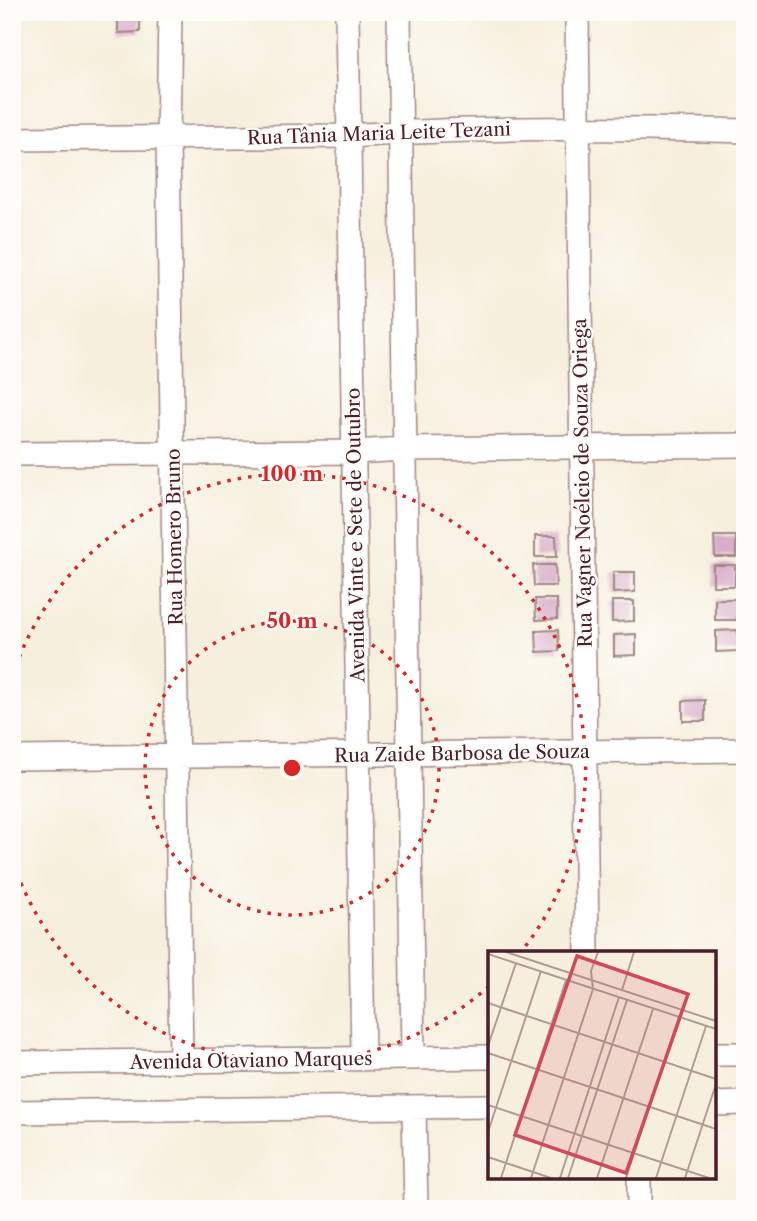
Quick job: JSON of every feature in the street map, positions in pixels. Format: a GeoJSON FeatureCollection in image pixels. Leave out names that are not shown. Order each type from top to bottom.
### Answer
{"type":"FeatureCollection","features":[{"type":"Feature","properties":{"kind":"street","name":"Rua Homero Bruno"},"geometry":{"type":"LineString","coordinates":[[170,12],[168,138],[181,1061]]}},
{"type":"Feature","properties":{"kind":"street","name":"Avenida Vinte e Sete de Outubro"},"geometry":{"type":"LineString","coordinates":[[347,12],[363,1059]]}},
{"type":"Feature","properties":{"kind":"street"},"geometry":{"type":"LineString","coordinates":[[399,12],[413,1058]]}},
{"type":"Feature","properties":{"kind":"street","name":"Rua Vagner Noélcio de Souza Oriega"},"geometry":{"type":"LineString","coordinates":[[577,12],[587,951]]}},
{"type":"Feature","properties":{"kind":"street","name":"Rua Tânia Maria Leite Tezani"},"geometry":{"type":"LineString","coordinates":[[12,139],[349,135],[579,127],[745,131]]}},
{"type":"Feature","properties":{"kind":"street"},"geometry":{"type":"LineString","coordinates":[[12,454],[354,452],[404,449],[745,445]]}},
{"type":"Feature","properties":{"kind":"street","name":"Rua Zaide Barbosa de Souza"},"geometry":{"type":"LineString","coordinates":[[12,758],[745,750]]}},
{"type":"Feature","properties":{"kind":"street"},"geometry":{"type":"LineString","coordinates":[[715,1054],[745,1054]]}},
{"type":"Feature","properties":{"kind":"street","name":"Avenida Otaviano Marques"},"geometry":{"type":"LineString","coordinates":[[12,1063],[488,1057]]}},
{"type":"Feature","properties":{"kind":"street"},"geometry":{"type":"LineString","coordinates":[[715,1104],[745,1103]]}},
{"type":"Feature","properties":{"kind":"street"},"geometry":{"type":"LineString","coordinates":[[12,1112],[488,1106]]}},
{"type":"Feature","properties":{"kind":"street"},"geometry":{"type":"LineString","coordinates":[[414,1107],[416,1209]]}},
{"type":"Feature","properties":{"kind":"street"},"geometry":{"type":"LineString","coordinates":[[639,1179],[639,1209]]}},
{"type":"Feature","properties":{"kind":"building"},"geometry":{"type":"Polygon","coordinates":[[[118,12],[140,12],[140,32],[118,33],[118,12]]]}},
{"type":"Feature","properties":{"kind":"building"},"geometry":{"type":"Polygon","coordinates":[[[535,536],[556,536],[557,557],[535,557],[535,536]]]}},
{"type":"Feature","properties":{"kind":"building"},"geometry":{"type":"Polygon","coordinates":[[[714,536],[736,536],[736,557],[715,557],[714,536]]]}},
{"type":"Feature","properties":{"kind":"building"},"geometry":{"type":"Polygon","coordinates":[[[533,565],[555,565],[556,586],[534,586],[533,565]]]}},
{"type":"Feature","properties":{"kind":"building"},"geometry":{"type":"Polygon","coordinates":[[[713,565],[735,565],[735,586],[713,586],[713,565]]]}},
{"type":"Feature","properties":{"kind":"building"},"geometry":{"type":"Polygon","coordinates":[[[613,572],[635,572],[635,592],[613,593],[613,572]]]}},
{"type":"Feature","properties":{"kind":"building"},"geometry":{"type":"Polygon","coordinates":[[[535,599],[557,599],[557,619],[536,620],[535,599]]]}},
{"type":"Feature","properties":{"kind":"building"},"geometry":{"type":"Polygon","coordinates":[[[715,599],[737,599],[737,620],[715,620],[715,599]]]}},
{"type":"Feature","properties":{"kind":"building"},"geometry":{"type":"Polygon","coordinates":[[[612,601],[634,601],[634,621],[612,622],[612,601]]]}},
{"type":"Feature","properties":{"kind":"building"},"geometry":{"type":"Polygon","coordinates":[[[558,630],[559,651],[537,652],[536,631],[558,630]]]}},
{"type":"Feature","properties":{"kind":"building"},"geometry":{"type":"Polygon","coordinates":[[[738,630],[738,651],[716,652],[716,631],[738,630]]]}},
{"type":"Feature","properties":{"kind":"building"},"geometry":{"type":"Polygon","coordinates":[[[636,634],[636,655],[614,656],[614,635],[636,634]]]}},
{"type":"Feature","properties":{"kind":"building"},"geometry":{"type":"Polygon","coordinates":[[[705,700],[705,721],[683,721],[683,701],[705,700]]]}}]}
